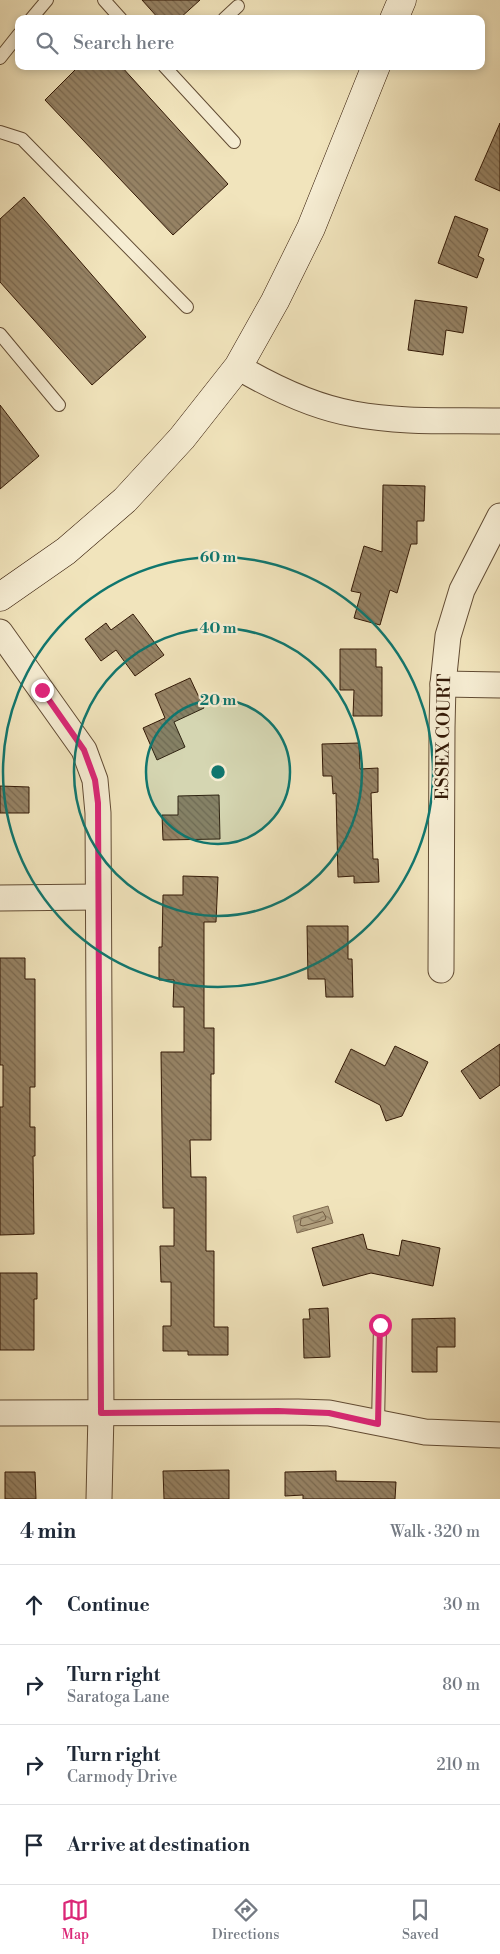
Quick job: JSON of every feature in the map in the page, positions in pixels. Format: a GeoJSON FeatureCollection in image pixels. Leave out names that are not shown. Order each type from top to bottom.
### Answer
{"type":"FeatureCollection","features":[{"type":"Feature","properties":{"kind":"street"},"geometry":{"type":"LineString","coordinates":[[396,15],[402,0]]}},
{"type":"Feature","properties":{"kind":"street"},"geometry":{"type":"LineString","coordinates":[[0,597],[66,551],[125,500],[182,438],[238,367],[275,301],[311,228],[374,70]]}},
{"type":"Feature","properties":{"kind":"street"},"geometry":{"type":"LineString","coordinates":[[238,367],[279,390],[313,403],[353,414],[398,420],[500,421]]}},
{"type":"Feature","properties":{"kind":"street","name":"ESSEX COURT"},"geometry":{"type":"LineString","coordinates":[[441,970],[443,684],[448,636],[462,590],[500,516]]}},
{"type":"Feature","properties":{"kind":"street"},"geometry":{"type":"LineString","coordinates":[[0,632],[84,750],[95,780],[98,813],[101,1413],[99,1499]]}},
{"type":"Feature","properties":{"kind":"street"},"geometry":{"type":"LineString","coordinates":[[443,684],[500,685]]}},
{"type":"Feature","properties":{"kind":"street"},"geometry":{"type":"LineString","coordinates":[[0,898],[98,897]]}},
{"type":"Feature","properties":{"kind":"street"},"geometry":{"type":"LineString","coordinates":[[0,1413],[288,1411],[329,1413],[426,1432],[500,1435]]}},
{"type":"Feature","properties":{"kind":"lane"},"geometry":{"type":"LineString","coordinates":[[34,15],[46,0]]}},
{"type":"Feature","properties":{"kind":"lane"},"geometry":{"type":"LineString","coordinates":[[104,0],[117,15]]}},
{"type":"Feature","properties":{"kind":"lane"},"geometry":{"type":"LineString","coordinates":[[228,15],[238,6]]}},
{"type":"Feature","properties":{"kind":"lane"},"geometry":{"type":"LineString","coordinates":[[0,58],[15,39]]}},
{"type":"Feature","properties":{"kind":"lane"},"geometry":{"type":"LineString","coordinates":[[171,70],[234,142]]}},
{"type":"Feature","properties":{"kind":"lane"},"geometry":{"type":"LineString","coordinates":[[0,132],[22,138],[187,306]]}},
{"type":"Feature","properties":{"kind":"lane"},"geometry":{"type":"LineString","coordinates":[[0,334],[59,405]]}},
{"type":"Feature","properties":{"kind":"lane"},"geometry":{"type":"LineString","coordinates":[[378,1424],[380,1325]]}},
{"type":"Feature","properties":{"kind":"water"},"geometry":{"type":"Polygon","coordinates":[[[328,1206],[333,1223],[297,1233],[293,1216],[328,1206]]]}},
{"type":"Feature","properties":{"kind":"building"},"geometry":{"type":"Polygon","coordinates":[[[142,0],[200,0],[183,15],[155,15],[142,0]]]}},
{"type":"Feature","properties":{"kind":"building"},"geometry":{"type":"Polygon","coordinates":[[[75,70],[125,70],[228,184],[173,235],[45,100],[75,70]]]}},
{"type":"Feature","properties":{"kind":"building"},"geometry":{"type":"Polygon","coordinates":[[[500,123],[500,191],[475,180],[500,123]]]}},
{"type":"Feature","properties":{"kind":"building"},"geometry":{"type":"Polygon","coordinates":[[[24,197],[146,337],[92,385],[0,282],[0,219],[24,197]]]}},
{"type":"Feature","properties":{"kind":"building"},"geometry":{"type":"Polygon","coordinates":[[[455,216],[488,229],[478,256],[484,259],[477,278],[438,263],[455,216]]]}},
{"type":"Feature","properties":{"kind":"building"},"geometry":{"type":"Polygon","coordinates":[[[415,300],[467,307],[463,333],[446,330],[443,355],[408,350],[415,300]]]}},
{"type":"Feature","properties":{"kind":"building"},"geometry":{"type":"Polygon","coordinates":[[[0,405],[39,456],[0,489],[0,405]]]}},
{"type":"Feature","properties":{"kind":"building"},"geometry":{"type":"Polygon","coordinates":[[[383,485],[425,486],[424,521],[417,521],[417,544],[411,544],[397,593],[390,590],[380,625],[354,618],[361,593],[351,591],[364,546],[382,552],[383,485]]]}},
{"type":"Feature","properties":{"kind":"building"},"geometry":{"type":"Polygon","coordinates":[[[133,614],[164,655],[135,676],[116,650],[101,661],[85,639],[106,623],[111,630],[133,614]]]}},
{"type":"Feature","properties":{"kind":"building"},"geometry":{"type":"Polygon","coordinates":[[[340,649],[376,649],[376,667],[382,667],[382,716],[353,716],[354,690],[340,690],[340,649]]]}},
{"type":"Feature","properties":{"kind":"building"},"geometry":{"type":"Polygon","coordinates":[[[190,678],[204,708],[174,722],[185,747],[157,760],[143,728],[165,718],[155,694],[190,678]]]}},
{"type":"Feature","properties":{"kind":"building"},"geometry":{"type":"Polygon","coordinates":[[[359,743],[360,769],[378,768],[378,792],[371,793],[373,859],[378,859],[379,882],[354,883],[354,876],[338,877],[336,793],[333,794],[332,776],[323,776],[322,744],[359,743]]]}},
{"type":"Feature","properties":{"kind":"building"},"geometry":{"type":"Polygon","coordinates":[[[0,786],[29,787],[29,813],[0,813],[0,786]]]}},
{"type":"Feature","properties":{"kind":"building"},"geometry":{"type":"Polygon","coordinates":[[[219,795],[220,839],[163,840],[162,815],[178,815],[178,796],[219,795]]]}},
{"type":"Feature","properties":{"kind":"building"},"geometry":{"type":"Polygon","coordinates":[[[183,876],[218,877],[216,922],[204,922],[204,1028],[214,1028],[214,1074],[211,1074],[211,1140],[190,1140],[191,1177],[206,1177],[206,1251],[214,1251],[214,1327],[228,1327],[228,1355],[188,1355],[188,1351],[163,1351],[163,1326],[171,1326],[171,1282],[161,1282],[160,1246],[174,1246],[174,1208],[163,1208],[161,1052],[184,1052],[184,1007],[173,1007],[174,980],[159,980],[159,947],[162,947],[163,895],[183,895],[183,876]]]}},
{"type":"Feature","properties":{"kind":"building"},"geometry":{"type":"Polygon","coordinates":[[[307,926],[348,926],[348,959],[352,959],[353,997],[326,997],[325,979],[308,979],[307,926]]]}},
{"type":"Feature","properties":{"kind":"building"},"geometry":{"type":"Polygon","coordinates":[[[0,958],[25,958],[25,979],[35,979],[35,1087],[30,1087],[30,1127],[35,1127],[35,1156],[33,1156],[34,1234],[0,1235],[0,1107],[3,1107],[3,1065],[0,1065],[0,958]]]}},
{"type":"Feature","properties":{"kind":"building"},"geometry":{"type":"Polygon","coordinates":[[[500,1044],[500,1085],[480,1099],[461,1071],[500,1044]]]}},
{"type":"Feature","properties":{"kind":"building"},"geometry":{"type":"Polygon","coordinates":[[[395,1046],[428,1062],[402,1116],[386,1121],[380,1105],[335,1082],[351,1049],[385,1066],[395,1046]]]}},
{"type":"Feature","properties":{"kind":"building"},"geometry":{"type":"Polygon","coordinates":[[[363,1234],[367,1249],[399,1256],[402,1240],[440,1248],[433,1286],[371,1273],[323,1286],[312,1248],[363,1234]]]}},
{"type":"Feature","properties":{"kind":"building"},"geometry":{"type":"Polygon","coordinates":[[[0,1273],[37,1273],[37,1299],[34,1299],[34,1350],[0,1350],[0,1273]]]}},
{"type":"Feature","properties":{"kind":"building"},"geometry":{"type":"Polygon","coordinates":[[[328,1308],[330,1357],[304,1358],[303,1319],[310,1319],[309,1309],[328,1308]]]}},
{"type":"Feature","properties":{"kind":"building"},"geometry":{"type":"Polygon","coordinates":[[[455,1318],[455,1347],[437,1347],[437,1372],[412,1372],[412,1319],[455,1318]]]}},
{"type":"Feature","properties":{"kind":"building"},"geometry":{"type":"Polygon","coordinates":[[[229,1470],[229,1499],[164,1499],[163,1471],[229,1470]]]}},
{"type":"Feature","properties":{"kind":"building"},"geometry":{"type":"Polygon","coordinates":[[[336,1471],[336,1481],[396,1482],[395,1499],[303,1499],[303,1495],[285,1496],[285,1472],[336,1471]]]}},
{"type":"Feature","properties":{"kind":"building"},"geometry":{"type":"Polygon","coordinates":[[[5,1472],[35,1472],[36,1499],[5,1499],[5,1472]]]}},
{"type":"Feature","properties":{"kind":"route"},"geometry":{"type":"LineString","coordinates":[[42,690],[84,750],[95,780],[98,803],[101,1413],[278,1411],[329,1413],[378,1424],[380,1325]]}}]}
